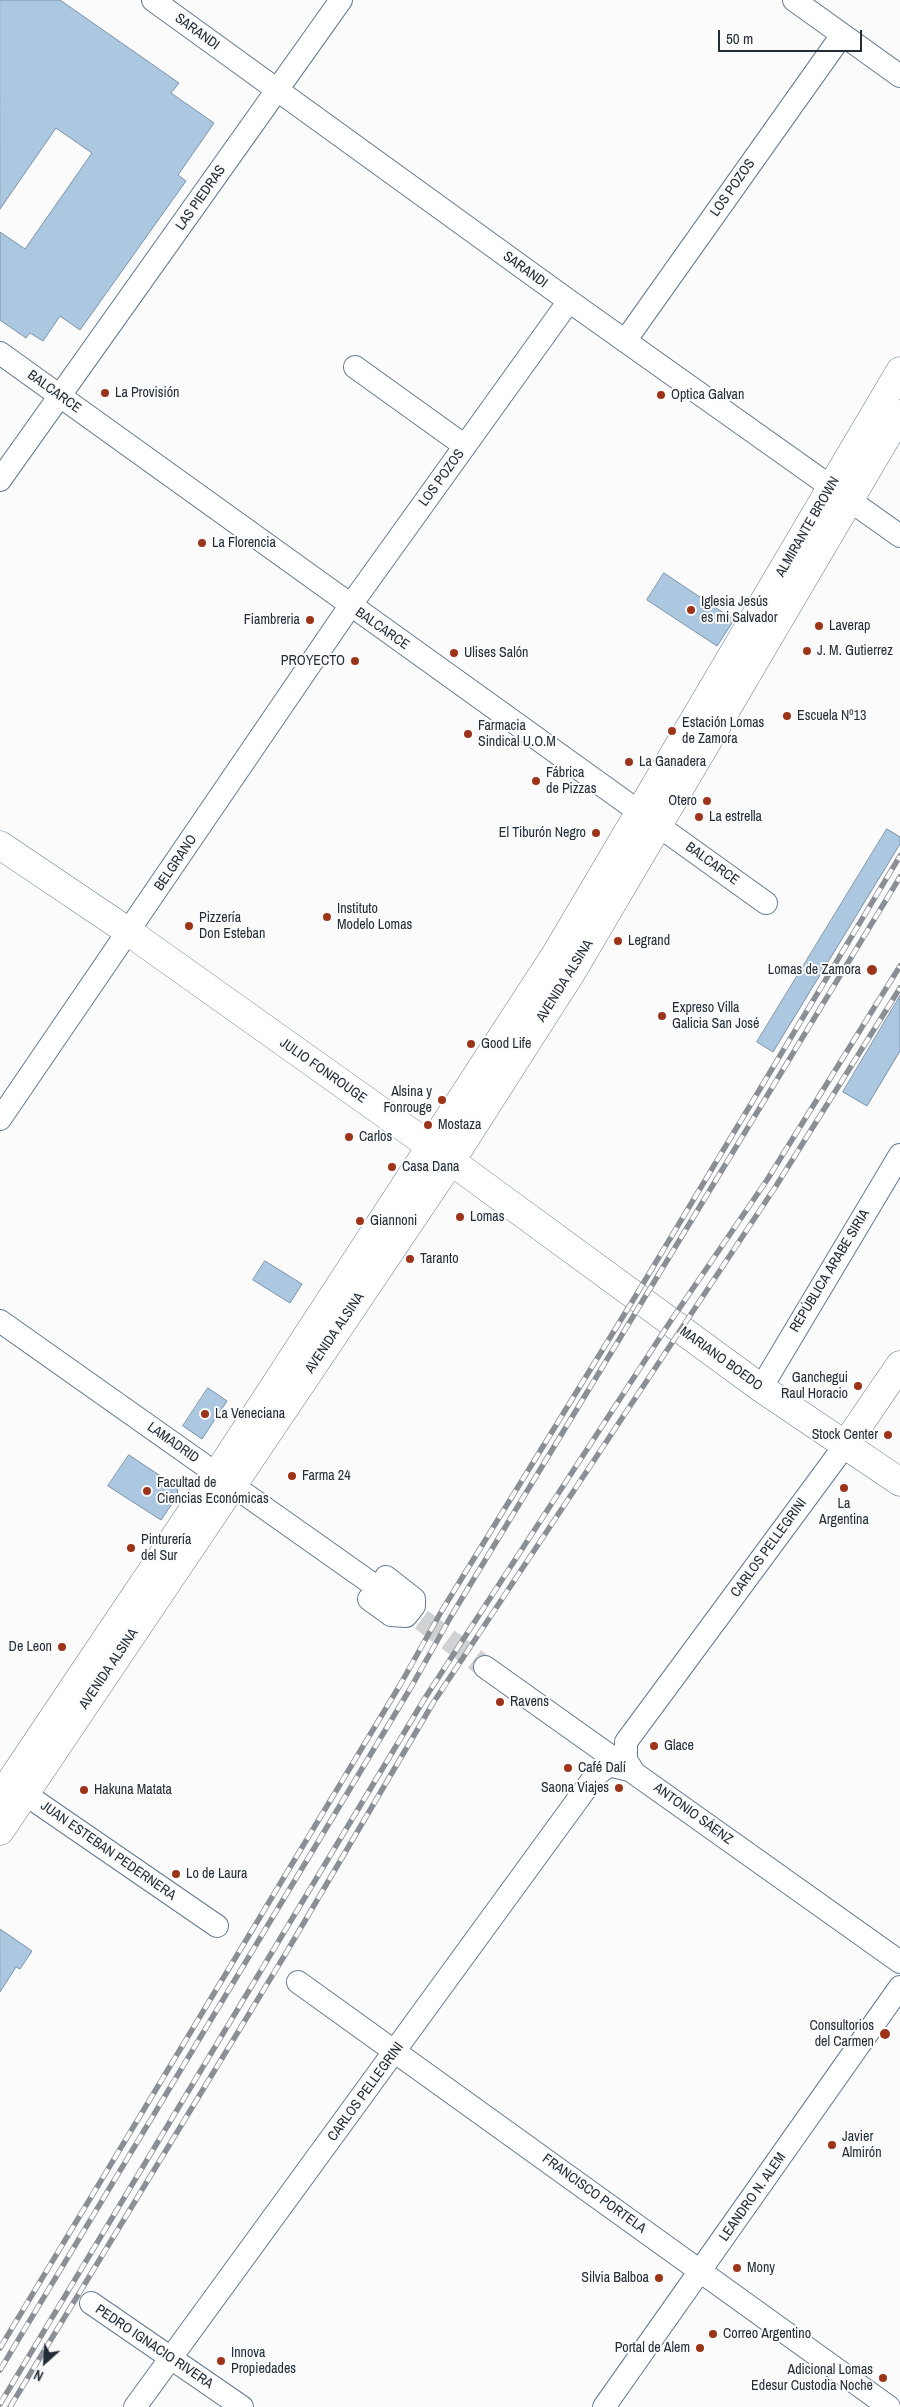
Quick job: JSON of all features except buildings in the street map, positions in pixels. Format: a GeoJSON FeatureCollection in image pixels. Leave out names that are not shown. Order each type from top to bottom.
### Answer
{"type":"FeatureCollection","features":[{"type":"Feature","properties":{"kind":"main road","name":"ALMIRANTE BROWN"},"geometry":{"type":"LineString","coordinates":[[650,820],[840,493],[900,371]]}},
{"type":"Feature","properties":{"kind":"main road","name":"ALMIRANTE BROWN"},"geometry":{"type":"LineString","coordinates":[[840,493],[900,414]]}},
{"type":"Feature","properties":{"kind":"main road","name":"AVENIDA ALSINA"},"geometry":{"type":"LineString","coordinates":[[0,1832],[9,1787],[229,1482],[441,1154],[554,957],[650,820]]}},
{"type":"Feature","properties":{"kind":"main road","name":"JULIO FONROUGE"},"geometry":{"type":"LineString","coordinates":[[0,845],[129,932],[441,1154],[642,1302]]}},
{"type":"Feature","properties":{"kind":"main road","name":"MARIANO BOEDO"},"geometry":{"type":"LineString","coordinates":[[642,1302],[760,1388],[900,1482]]}},
{"type":"Feature","properties":{"kind":"main road","name":"CARLOS PELLEGRINI"},"geometry":{"type":"LineString","coordinates":[[846,1444],[900,1365]]}},
{"type":"Feature","properties":{"kind":"street","name":"SARANDI"},"geometry":{"type":"LineString","coordinates":[[153,0],[569,301],[900,536]]}},
{"type":"Feature","properties":{"kind":"street","name":"LAS PIEDRAS"},"geometry":{"type":"LineString","coordinates":[[0,480],[341,0]]}},
{"type":"Feature","properties":{"kind":"street"},"geometry":{"type":"LineString","coordinates":[[794,0],[900,76]]}},
{"type":"Feature","properties":{"kind":"street","name":"LOS POZOS"},"geometry":{"type":"LineString","coordinates":[[625,341],[842,35]]}},
{"type":"Feature","properties":{"kind":"street","name":"LOS POZOS"},"geometry":{"type":"LineString","coordinates":[[350,606],[569,301]]}},
{"type":"Feature","properties":{"kind":"street","name":"BALCARCE"},"geometry":{"type":"LineString","coordinates":[[0,353],[766,903]]}},
{"type":"Feature","properties":{"kind":"street"},"geometry":{"type":"LineString","coordinates":[[355,368],[465,446]]}},
{"type":"Feature","properties":{"kind":"street","name":"BELGRANO"},"geometry":{"type":"LineString","coordinates":[[0,1119],[350,606]]}},
{"type":"Feature","properties":{"kind":"street","name":"REPÚBLICA ARABE SIRIA"},"geometry":{"type":"LineString","coordinates":[[760,1388],[900,1155]]}},
{"type":"Feature","properties":{"kind":"street","name":"LAMADRID"},"geometry":{"type":"LineString","coordinates":[[0,1321],[395,1600]]}},
{"type":"Feature","properties":{"kind":"street","name":"CARLOS PELLEGRINI"},"geometry":{"type":"LineString","coordinates":[[633,1771],[626,1760],[624,1751],[626,1742],[846,1444]]}},
{"type":"Feature","properties":{"kind":"street","name":"LAMADRID"},"geometry":{"type":"LineString","coordinates":[[229,1482],[407,1592],[414,1599],[414,1606],[406,1616],[391,1615],[229,1482]]}},
{"type":"Feature","properties":{"kind":"street"},"geometry":{"type":"LineString","coordinates":[[595,1776],[594,1764],[590,1756],[581,1747],[476,1672],[472,1664],[476,1655],[493,1659],[596,1735],[612,1739],[635,1729]]}},
{"type":"Feature","properties":{"kind":"street","name":"ANTONIO SÁENZ"},"geometry":{"type":"LineString","coordinates":[[485,1667],[900,1962]]}},
{"type":"Feature","properties":{"kind":"street"},"geometry":{"type":"LineString","coordinates":[[595,1776],[609,1765],[633,1771]]}},
{"type":"Feature","properties":{"kind":"street","name":"CARLOS PELLEGRINI"},"geometry":{"type":"LineString","coordinates":[[135,2407],[396,2052],[595,1776]]}},
{"type":"Feature","properties":{"kind":"street","name":"JUAN ESTEBAN PEDERNERA"},"geometry":{"type":"LineString","coordinates":[[9,1787],[217,1926]]}},
{"type":"Feature","properties":{"kind":"street","name":"FRANCISCO PORTELA"},"geometry":{"type":"LineString","coordinates":[[298,1982],[889,2407]]}},
{"type":"Feature","properties":{"kind":"street","name":"LEANDRO N. ALEM"},"geometry":{"type":"LineString","coordinates":[[604,2407],[900,1987]]}},
{"type":"Feature","properties":{"kind":"street","name":"PEDRO IGNACIO RIVERA"},"geometry":{"type":"LineString","coordinates":[[91,2303],[242,2407]]}},
{"type":"Feature","properties":{"kind":"tunnel"},"geometry":{"type":"LineString","coordinates":[[395,1600],[485,1667]]}},
{"type":"Feature","properties":{"kind":"railway"},"geometry":{"type":"LineString","coordinates":[[0,2348],[400,1685],[441,1612],[635,1297],[900,856]]}},
{"type":"Feature","properties":{"kind":"railway"},"geometry":{"type":"LineString","coordinates":[[0,2370],[410,1689],[450,1618],[900,877]]}},
{"type":"Feature","properties":{"kind":"railway"},"geometry":{"type":"LineString","coordinates":[[0,2404],[425,1698],[670,1322],[767,1180],[900,966]]}},
{"type":"Feature","properties":{"kind":"railway"},"geometry":{"type":"LineString","coordinates":[[10,2407],[286,1953],[433,1703],[776,1186],[900,988]]}},
{"type":"Feature","properties":{"kind":"place","name":"La Provisión"},"geometry":{"type":"Point","coordinates":[105,393]}},
{"type":"Feature","properties":{"kind":"place","name":"Optica Galvan"},"geometry":{"type":"Point","coordinates":[661,395]}},
{"type":"Feature","properties":{"kind":"place","name":"La Florencia"},"geometry":{"type":"Point","coordinates":[202,543]}},
{"type":"Feature","properties":{"kind":"place","name":"Iglesia Jesús es mi Salvador"},"geometry":{"type":"Point","coordinates":[691,610]}},
{"type":"Feature","properties":{"kind":"place","name":"Fiambreria"},"geometry":{"type":"Point","coordinates":[310,620]}},
{"type":"Feature","properties":{"kind":"place","name":"Laverap"},"geometry":{"type":"Point","coordinates":[819,626]}},
{"type":"Feature","properties":{"kind":"place","name":"J. M. Gutierrez"},"geometry":{"type":"Point","coordinates":[807,651]}},
{"type":"Feature","properties":{"kind":"place","name":"Ulises Salón"},"geometry":{"type":"Point","coordinates":[454,653]}},
{"type":"Feature","properties":{"kind":"place","name":"PROYECTO"},"geometry":{"type":"Point","coordinates":[355,661]}},
{"type":"Feature","properties":{"kind":"place","name":"Escuela Nº13"},"geometry":{"type":"Point","coordinates":[787,716]}},
{"type":"Feature","properties":{"kind":"place","name":"Estación Lomas de Zamora"},"geometry":{"type":"Point","coordinates":[672,731]}},
{"type":"Feature","properties":{"kind":"place","name":"Farmacia Sindical U.O.M"},"geometry":{"type":"Point","coordinates":[468,734]}},
{"type":"Feature","properties":{"kind":"place","name":"La Ganadera"},"geometry":{"type":"Point","coordinates":[629,762]}},
{"type":"Feature","properties":{"kind":"place","name":"Fábrica de Pizzas"},"geometry":{"type":"Point","coordinates":[536,781]}},
{"type":"Feature","properties":{"kind":"place","name":"Otero"},"geometry":{"type":"Point","coordinates":[707,801]}},
{"type":"Feature","properties":{"kind":"place","name":"La estrella"},"geometry":{"type":"Point","coordinates":[699,817]}},
{"type":"Feature","properties":{"kind":"place","name":"El Tiburón Negro"},"geometry":{"type":"Point","coordinates":[596,833]}},
{"type":"Feature","properties":{"kind":"place","name":"Instituto Modelo Lomas"},"geometry":{"type":"Point","coordinates":[327,917]}},
{"type":"Feature","properties":{"kind":"place","name":"Pizzería Don Esteban"},"geometry":{"type":"Point","coordinates":[189,926]}},
{"type":"Feature","properties":{"kind":"place","name":"Legrand"},"geometry":{"type":"Point","coordinates":[618,941]}},
{"type":"Feature","properties":{"kind":"place","name":"Lomas de Zamora"},"geometry":{"type":"Point","coordinates":[872,970]}},
{"type":"Feature","properties":{"kind":"place","name":"Expreso Villa Galicia San José"},"geometry":{"type":"Point","coordinates":[662,1016]}},
{"type":"Feature","properties":{"kind":"place","name":"Good Life"},"geometry":{"type":"Point","coordinates":[471,1044]}},
{"type":"Feature","properties":{"kind":"place","name":"Alsina y Fonrouge"},"geometry":{"type":"Point","coordinates":[442,1100]}},
{"type":"Feature","properties":{"kind":"place","name":"Mostaza"},"geometry":{"type":"Point","coordinates":[428,1125]}},
{"type":"Feature","properties":{"kind":"place","name":"Carlos"},"geometry":{"type":"Point","coordinates":[349,1137]}},
{"type":"Feature","properties":{"kind":"place","name":"Casa Dana"},"geometry":{"type":"Point","coordinates":[392,1167]}},
{"type":"Feature","properties":{"kind":"place","name":"Lomas"},"geometry":{"type":"Point","coordinates":[460,1217]}},
{"type":"Feature","properties":{"kind":"place","name":"Giannoni"},"geometry":{"type":"Point","coordinates":[360,1221]}},
{"type":"Feature","properties":{"kind":"place","name":"Taranto"},"geometry":{"type":"Point","coordinates":[410,1259]}},
{"type":"Feature","properties":{"kind":"place","name":"Ganchegui Raul Horacio"},"geometry":{"type":"Point","coordinates":[858,1386]}},
{"type":"Feature","properties":{"kind":"place","name":"La Veneciana"},"geometry":{"type":"Point","coordinates":[205,1414]}},
{"type":"Feature","properties":{"kind":"place","name":"Stock Center"},"geometry":{"type":"Point","coordinates":[888,1435]}},
{"type":"Feature","properties":{"kind":"place","name":"Farma 24"},"geometry":{"type":"Point","coordinates":[292,1476]}},
{"type":"Feature","properties":{"kind":"place","name":"La Argentina"},"geometry":{"type":"Point","coordinates":[844,1488]}},
{"type":"Feature","properties":{"kind":"place","name":"Facultad de Ciencias Económicas"},"geometry":{"type":"Point","coordinates":[147,1491]}},
{"type":"Feature","properties":{"kind":"place","name":"Pinturería del Sur"},"geometry":{"type":"Point","coordinates":[131,1548]}},
{"type":"Feature","properties":{"kind":"place","name":"De Leon"},"geometry":{"type":"Point","coordinates":[62,1647]}},
{"type":"Feature","properties":{"kind":"place","name":"Ravens"},"geometry":{"type":"Point","coordinates":[500,1702]}},
{"type":"Feature","properties":{"kind":"place","name":"Glace"},"geometry":{"type":"Point","coordinates":[654,1746]}},
{"type":"Feature","properties":{"kind":"place","name":"Café Dalí"},"geometry":{"type":"Point","coordinates":[568,1768]}},
{"type":"Feature","properties":{"kind":"place","name":"Saona Viajes"},"geometry":{"type":"Point","coordinates":[619,1788]}},
{"type":"Feature","properties":{"kind":"place","name":"Hakuna Matata"},"geometry":{"type":"Point","coordinates":[84,1790]}},
{"type":"Feature","properties":{"kind":"place","name":"Lo de Laura"},"geometry":{"type":"Point","coordinates":[176,1874]}},
{"type":"Feature","properties":{"kind":"place","name":"Consultorios del Carmen"},"geometry":{"type":"Point","coordinates":[885,2034]}},
{"type":"Feature","properties":{"kind":"place","name":"Javier Almirón"},"geometry":{"type":"Point","coordinates":[832,2145]}},
{"type":"Feature","properties":{"kind":"place","name":"Mony"},"geometry":{"type":"Point","coordinates":[737,2268]}},
{"type":"Feature","properties":{"kind":"place","name":"Silvia Balboa"},"geometry":{"type":"Point","coordinates":[659,2278]}},
{"type":"Feature","properties":{"kind":"place","name":"Correo Argentino"},"geometry":{"type":"Point","coordinates":[713,2334]}},
{"type":"Feature","properties":{"kind":"place","name":"Portal de Alem"},"geometry":{"type":"Point","coordinates":[700,2348]}},
{"type":"Feature","properties":{"kind":"place","name":"Innova Propiedades"},"geometry":{"type":"Point","coordinates":[221,2361]}},
{"type":"Feature","properties":{"kind":"place","name":"Adicional Lomas Edesur Custodia Noche"},"geometry":{"type":"Point","coordinates":[883,2378]}}]}
